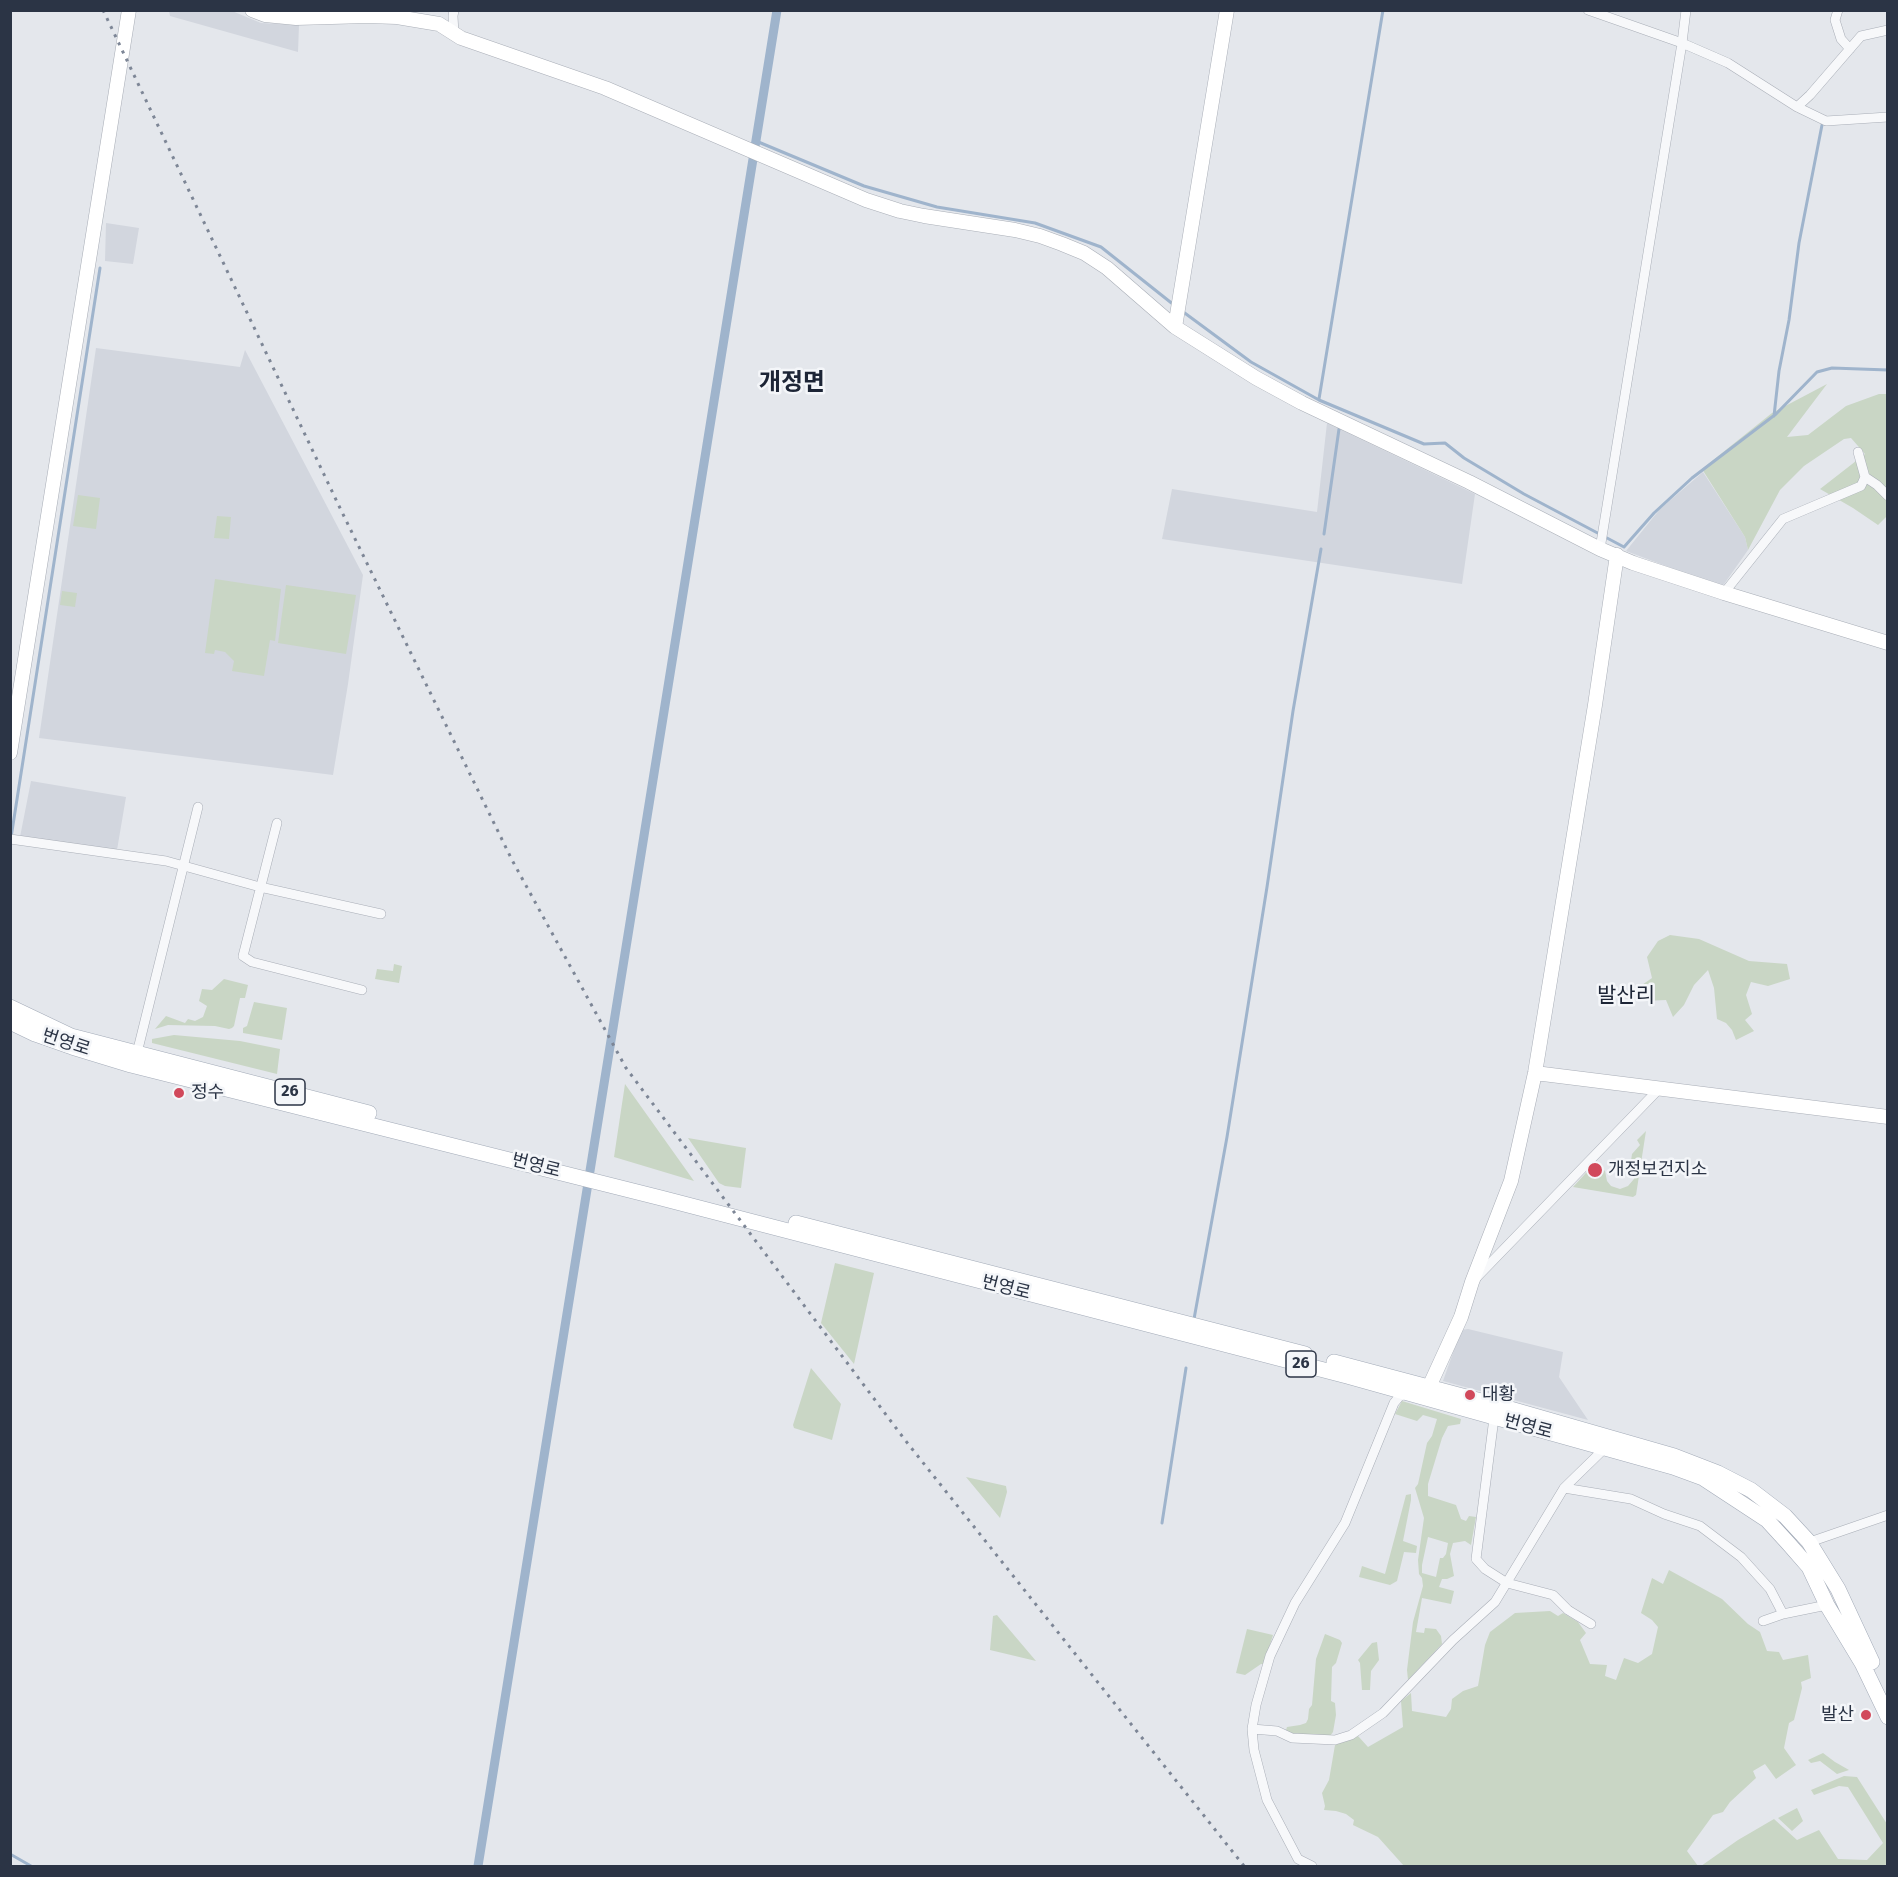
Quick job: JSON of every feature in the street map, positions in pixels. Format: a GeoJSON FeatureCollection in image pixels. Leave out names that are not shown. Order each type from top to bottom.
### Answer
{"type":"FeatureCollection","features":[{"type":"Feature","properties":{"kind":"main road","name":"번영로"},"geometry":{"type":"LineString","coordinates":[[10,1007],[71,1035],[447,1134],[574,1171]]}},
{"type":"Feature","properties":{"kind":"main road","name":"번영로"},"geometry":{"type":"LineString","coordinates":[[10,1022],[35,1034],[131,1065],[574,1171],[1429,1387],[1674,1456],[1718,1473],[1751,1490],[1785,1516],[1809,1542],[1838,1589],[1887,1694]]}},
{"type":"Feature","properties":{"kind":"main road","name":"번영로"},"geometry":{"type":"LineString","coordinates":[[598,1177],[1407,1393],[1673,1467],[1703,1478],[1767,1520],[1809,1567],[1827,1605],[1862,1663],[1887,1717]]}},
{"type":"Feature","properties":{"kind":"street"},"geometry":{"type":"LineString","coordinates":[[10,753],[129,10]]}},
{"type":"Feature","properties":{"kind":"street"},"geometry":{"type":"LineString","coordinates":[[252,10],[265,15],[296,18],[397,17],[439,24],[461,38],[604,88],[866,200],[924,216],[1015,230],[1062,244],[1084,253],[1107,268],[1176,322],[1256,378],[1302,403],[1469,482],[1602,539],[1617,555],[1633,563],[1887,643]]}},
{"type":"Feature","properties":{"kind":"street"},"geometry":{"type":"LineString","coordinates":[[454,10],[454,34]]}},
{"type":"Feature","properties":{"kind":"street"},"geometry":{"type":"LineString","coordinates":[[1176,322],[1227,10]]}},
{"type":"Feature","properties":{"kind":"street"},"geometry":{"type":"LineString","coordinates":[[1588,10],[1682,43],[1728,63],[1797,106],[1826,120],[1887,117]]}},
{"type":"Feature","properties":{"kind":"street"},"geometry":{"type":"LineString","coordinates":[[1602,539],[1686,10]]}},
{"type":"Feature","properties":{"kind":"street"},"geometry":{"type":"LineString","coordinates":[[1838,10],[1835,20],[1840,39],[1850,49]]}},
{"type":"Feature","properties":{"kind":"street"},"geometry":{"type":"LineString","coordinates":[[1797,106],[1810,95],[1862,36],[1887,30]]}},
{"type":"Feature","properties":{"kind":"street"},"geometry":{"type":"LineString","coordinates":[[1724,593],[1783,519],[1861,486],[1865,477],[1858,452]]}},
{"type":"Feature","properties":{"kind":"street"},"geometry":{"type":"LineString","coordinates":[[1865,477],[1887,496]]}},
{"type":"Feature","properties":{"kind":"street"},"geometry":{"type":"LineString","coordinates":[[1312,1866],[1298,1858],[1267,1800],[1254,1750],[1252,1729],[1263,1676],[1295,1603],[1345,1523],[1394,1403],[1407,1393],[1429,1387],[1461,1317],[1511,1181],[1535,1074],[1617,555]]}},
{"type":"Feature","properties":{"kind":"street"},"geometry":{"type":"LineString","coordinates":[[137,1053],[198,807]]}},
{"type":"Feature","properties":{"kind":"street"},"geometry":{"type":"LineString","coordinates":[[277,823],[243,956],[252,962],[362,990]]}},
{"type":"Feature","properties":{"kind":"street"},"geometry":{"type":"LineString","coordinates":[[14,839],[166,861],[260,887],[381,914]]}},
{"type":"Feature","properties":{"kind":"street"},"geometry":{"type":"LineString","coordinates":[[1535,1074],[1887,1117]]}},
{"type":"Feature","properties":{"kind":"street"},"geometry":{"type":"LineString","coordinates":[[1472,1282],[1658,1090]]}},
{"type":"Feature","properties":{"kind":"street"},"geometry":{"type":"LineString","coordinates":[[1494,1418],[1476,1559],[1485,1569],[1508,1583],[1553,1594],[1568,1610],[1591,1624]]}},
{"type":"Feature","properties":{"kind":"street"},"geometry":{"type":"LineString","coordinates":[[1252,1729],[1276,1731],[1292,1738],[1335,1740],[1351,1735],[1383,1713],[1453,1640],[1496,1602],[1564,1488],[1605,1448]]}},
{"type":"Feature","properties":{"kind":"street"},"geometry":{"type":"LineString","coordinates":[[1564,1488],[1631,1499],[1664,1514],[1700,1526],[1741,1557],[1770,1589],[1783,1614]]}},
{"type":"Feature","properties":{"kind":"street"},"geometry":{"type":"LineString","coordinates":[[1795,1551],[1809,1542],[1887,1515]]}},
{"type":"Feature","properties":{"kind":"street"},"geometry":{"type":"LineString","coordinates":[[1763,1620],[1827,1605]]}},
{"type":"Feature","properties":{"kind":"shaded area"},"geometry":{"type":"Polygon","coordinates":[[[169,11],[232,11],[261,23],[299,25],[298,52],[170,16],[169,11]]]}},
{"type":"Feature","properties":{"kind":"shaded area"},"geometry":{"type":"Polygon","coordinates":[[[106,223],[139,228],[133,264],[105,261],[106,223]]]}},
{"type":"Feature","properties":{"kind":"shaded area"},"geometry":{"type":"Polygon","coordinates":[[[96,348],[240,367],[245,350],[363,575],[333,775],[39,738],[96,348]]]}},
{"type":"Feature","properties":{"kind":"shaded area"},"geometry":{"type":"Polygon","coordinates":[[[1327,423],[1475,494],[1462,584],[1162,539],[1172,489],[1317,512],[1327,423]]]}},
{"type":"Feature","properties":{"kind":"shaded area"},"geometry":{"type":"Polygon","coordinates":[[[1703,472],[1745,537],[1748,550],[1722,587],[1626,551],[1660,509],[1703,472]]]}},
{"type":"Feature","properties":{"kind":"shaded area"},"geometry":{"type":"Polygon","coordinates":[[[31,781],[126,797],[117,850],[20,837],[31,781]]]}},
{"type":"Feature","properties":{"kind":"shaded area"},"geometry":{"type":"Polygon","coordinates":[[[1468,1329],[1563,1352],[1559,1377],[1588,1420],[1443,1381],[1461,1330],[1468,1329]]]}},
{"type":"Feature","properties":{"kind":"green space"},"geometry":{"type":"Polygon","coordinates":[[[1827,384],[1787,437],[1808,435],[1846,406],[1879,394],[1887,394],[1887,516],[1878,525],[1820,489],[1865,454],[1851,438],[1844,439],[1804,466],[1780,490],[1748,550],[1745,537],[1702,469],[1772,413],[1827,384]]]}},
{"type":"Feature","properties":{"kind":"green space"},"geometry":{"type":"Polygon","coordinates":[[[78,495],[100,498],[96,529],[73,526],[78,495]]]}},
{"type":"Feature","properties":{"kind":"green space"},"geometry":{"type":"Polygon","coordinates":[[[217,516],[231,517],[229,539],[214,538],[217,516]]]}},
{"type":"Feature","properties":{"kind":"green space"},"geometry":{"type":"Polygon","coordinates":[[[215,579],[281,589],[275,641],[270,640],[264,676],[232,671],[234,661],[225,652],[215,650],[214,654],[205,653],[215,579]]]}},
{"type":"Feature","properties":{"kind":"green space"},"geometry":{"type":"Polygon","coordinates":[[[286,585],[356,595],[346,654],[278,643],[286,585]]]}},
{"type":"Feature","properties":{"kind":"green space"},"geometry":{"type":"Polygon","coordinates":[[[62,591],[77,593],[75,607],[60,605],[62,591]]]}},
{"type":"Feature","properties":{"kind":"green space"},"geometry":{"type":"Polygon","coordinates":[[[1670,935],[1699,939],[1749,961],[1787,964],[1790,979],[1768,986],[1751,982],[1746,995],[1752,1014],[1745,1020],[1754,1031],[1736,1040],[1726,1023],[1717,1019],[1714,988],[1708,970],[1694,985],[1684,1005],[1673,1017],[1666,1000],[1645,1001],[1639,987],[1652,978],[1647,957],[1658,941],[1670,935]]]}},
{"type":"Feature","properties":{"kind":"green space"},"geometry":{"type":"Polygon","coordinates":[[[394,964],[402,966],[399,983],[375,979],[377,969],[393,971],[394,964]]]}},
{"type":"Feature","properties":{"kind":"green space"},"geometry":{"type":"Polygon","coordinates":[[[224,979],[248,985],[245,998],[240,998],[232,1028],[168,1025],[155,1029],[166,1016],[185,1023],[188,1019],[195,1021],[203,1017],[207,1006],[199,1001],[202,989],[212,990],[224,979]]]}},
{"type":"Feature","properties":{"kind":"green space"},"geometry":{"type":"Polygon","coordinates":[[[254,1002],[287,1008],[282,1040],[243,1033],[254,1002]]]}},
{"type":"Feature","properties":{"kind":"green space"},"geometry":{"type":"Polygon","coordinates":[[[174,1035],[240,1041],[280,1049],[277,1074],[152,1043],[152,1039],[174,1035]]]}},
{"type":"Feature","properties":{"kind":"green space"},"geometry":{"type":"Polygon","coordinates":[[[625,1084],[694,1181],[614,1157],[625,1084]]]}},
{"type":"Feature","properties":{"kind":"green space"},"geometry":{"type":"Polygon","coordinates":[[[1646,1131],[1636,1195],[1633,1197],[1573,1187],[1595,1163],[1605,1171],[1607,1181],[1611,1186],[1620,1189],[1628,1186],[1634,1179],[1632,1154],[1640,1145],[1637,1140],[1646,1131]]]}},
{"type":"Feature","properties":{"kind":"green space"},"geometry":{"type":"Polygon","coordinates":[[[688,1138],[746,1148],[741,1188],[719,1183],[688,1138]]]}},
{"type":"Feature","properties":{"kind":"green space"},"geometry":{"type":"Polygon","coordinates":[[[835,1263],[874,1273],[854,1364],[821,1323],[835,1263]]]}},
{"type":"Feature","properties":{"kind":"green space"},"geometry":{"type":"Polygon","coordinates":[[[811,1368],[841,1404],[832,1440],[794,1428],[793,1425],[811,1368]]]}},
{"type":"Feature","properties":{"kind":"green space"},"geometry":{"type":"Polygon","coordinates":[[[1402,1401],[1461,1419],[1460,1424],[1448,1426],[1442,1438],[1428,1484],[1428,1496],[1456,1505],[1461,1519],[1466,1521],[1469,1516],[1476,1517],[1471,1545],[1465,1541],[1453,1543],[1450,1554],[1454,1576],[1442,1579],[1439,1587],[1454,1591],[1451,1604],[1422,1598],[1416,1632],[1424,1633],[1425,1628],[1436,1629],[1441,1636],[1442,1644],[1408,1680],[1407,1670],[1413,1622],[1423,1586],[1418,1560],[1424,1518],[1415,1488],[1418,1484],[1427,1443],[1432,1436],[1437,1419],[1423,1415],[1417,1421],[1395,1414],[1402,1401]],[[1428,1537],[1422,1573],[1436,1577],[1440,1558],[1446,1554],[1448,1543],[1428,1537]]]}},
{"type":"Feature","properties":{"kind":"green space"},"geometry":{"type":"Polygon","coordinates":[[[966,1477],[1006,1486],[1007,1492],[1000,1518],[966,1477]]]}},
{"type":"Feature","properties":{"kind":"green space"},"geometry":{"type":"Polygon","coordinates":[[[1411,1494],[1403,1541],[1417,1546],[1416,1553],[1404,1552],[1397,1581],[1390,1585],[1359,1577],[1362,1566],[1385,1574],[1406,1495],[1411,1494]]]}},
{"type":"Feature","properties":{"kind":"green space"},"geometry":{"type":"Polygon","coordinates":[[[1669,1570],[1722,1599],[1748,1624],[1760,1632],[1767,1651],[1779,1652],[1783,1660],[1808,1655],[1811,1678],[1801,1682],[1802,1688],[1794,1720],[1789,1723],[1784,1748],[1796,1765],[1776,1779],[1765,1764],[1753,1771],[1756,1778],[1730,1802],[1723,1812],[1713,1815],[1687,1851],[1698,1866],[1404,1866],[1378,1837],[1353,1825],[1354,1820],[1346,1814],[1324,1810],[1322,1793],[1329,1780],[1335,1745],[1358,1736],[1368,1747],[1403,1727],[1401,1701],[1411,1693],[1412,1711],[1446,1717],[1451,1709],[1452,1699],[1463,1691],[1478,1686],[1485,1645],[1490,1632],[1515,1613],[1550,1611],[1558,1616],[1563,1613],[1578,1622],[1586,1633],[1580,1640],[1590,1664],[1607,1665],[1605,1676],[1616,1680],[1624,1658],[1638,1663],[1652,1654],[1658,1627],[1641,1613],[1652,1578],[1663,1584],[1669,1570]]]}},
{"type":"Feature","properties":{"kind":"green space"},"geometry":{"type":"Polygon","coordinates":[[[997,1615],[1036,1661],[990,1650],[993,1616],[997,1615]]]}},
{"type":"Feature","properties":{"kind":"green space"},"geometry":{"type":"Polygon","coordinates":[[[1247,1629],[1273,1635],[1264,1664],[1245,1675],[1236,1673],[1247,1629]]]}},
{"type":"Feature","properties":{"kind":"green space"},"geometry":{"type":"Polygon","coordinates":[[[1325,1634],[1342,1643],[1336,1663],[1332,1667],[1331,1701],[1335,1703],[1336,1715],[1333,1732],[1330,1736],[1292,1734],[1286,1730],[1287,1727],[1306,1723],[1308,1719],[1312,1705],[1316,1659],[1325,1634]]]}},
{"type":"Feature","properties":{"kind":"green space"},"geometry":{"type":"Polygon","coordinates":[[[1377,1642],[1379,1660],[1371,1671],[1370,1690],[1362,1690],[1358,1660],[1372,1643],[1377,1642]]]}},
{"type":"Feature","properties":{"kind":"green space"},"geometry":{"type":"Polygon","coordinates":[[[1823,1753],[1849,1770],[1837,1774],[1820,1761],[1811,1763],[1808,1760],[1823,1753]]]}},
{"type":"Feature","properties":{"kind":"green space"},"geometry":{"type":"Polygon","coordinates":[[[1844,1776],[1857,1777],[1887,1824],[1887,1866],[1701,1866],[1738,1840],[1774,1819],[1797,1840],[1819,1830],[1838,1859],[1867,1860],[1883,1843],[1848,1787],[1839,1786],[1814,1795],[1811,1790],[1844,1776]]]}},
{"type":"Feature","properties":{"kind":"green space"},"geometry":{"type":"Polygon","coordinates":[[[1797,1808],[1803,1821],[1792,1831],[1778,1818],[1797,1808]]]}},
{"type":"Feature","properties":{"kind":"waterway"},"geometry":{"type":"LineString","coordinates":[[478,1866],[777,10]]}},
{"type":"Feature","properties":{"kind":"waterway"},"geometry":{"type":"LineString","coordinates":[[1319,399],[1383,10]]}},
{"type":"Feature","properties":{"kind":"waterway"},"geometry":{"type":"LineString","coordinates":[[1774,416],[1799,243],[1822,125]]}},
{"type":"Feature","properties":{"kind":"waterway"},"geometry":{"type":"LineString","coordinates":[[756,141],[864,186],[937,207],[1035,223],[1101,247],[1174,305]]}},
{"type":"Feature","properties":{"kind":"waterway"},"geometry":{"type":"LineString","coordinates":[[10,844],[100,268]]}},
{"type":"Feature","properties":{"kind":"waterway"},"geometry":{"type":"LineString","coordinates":[[1182,311],[1251,362],[1319,400],[1424,444],[1445,443],[1464,458],[1524,494],[1624,547],[1654,513],[1692,478],[1776,414],[1817,372],[1832,368],[1888,370]]}},
{"type":"Feature","properties":{"kind":"waterway"},"geometry":{"type":"LineString","coordinates":[[1324,534],[1339,429]]}},
{"type":"Feature","properties":{"kind":"waterway"},"geometry":{"type":"LineString","coordinates":[[1194,1319],[1227,1137],[1293,711],[1321,549]]}},
{"type":"Feature","properties":{"kind":"waterway"},"geometry":{"type":"LineString","coordinates":[[1162,1523],[1186,1368]]}},
{"type":"Feature","properties":{"kind":"waterway"},"geometry":{"type":"LineString","coordinates":[[10,1854],[31,1866]]}},
{"type":"Feature","properties":{"kind":"railway"},"geometry":{"type":"LineString","coordinates":[[103,10],[339,506],[512,860],[626,1068],[905,1440],[1244,1866]]}},
{"type":"Feature","properties":{"kind":"place","name":"정수"},"geometry":{"type":"Point","coordinates":[179,1093]}},
{"type":"Feature","properties":{"kind":"place","name":"개정보건지소"},"geometry":{"type":"Point","coordinates":[1595,1170]}},
{"type":"Feature","properties":{"kind":"place","name":"대황"},"geometry":{"type":"Point","coordinates":[1470,1395]}},
{"type":"Feature","properties":{"kind":"place","name":"발산"},"geometry":{"type":"Point","coordinates":[1866,1715]}},
{"type":"Feature","properties":{"kind":"district","name":"개정면"},"geometry":{"type":"Point","coordinates":[792,383]}},
{"type":"Feature","properties":{"kind":"district","name":"발산리"},"geometry":{"type":"Point","coordinates":[1626,996]}}]}
